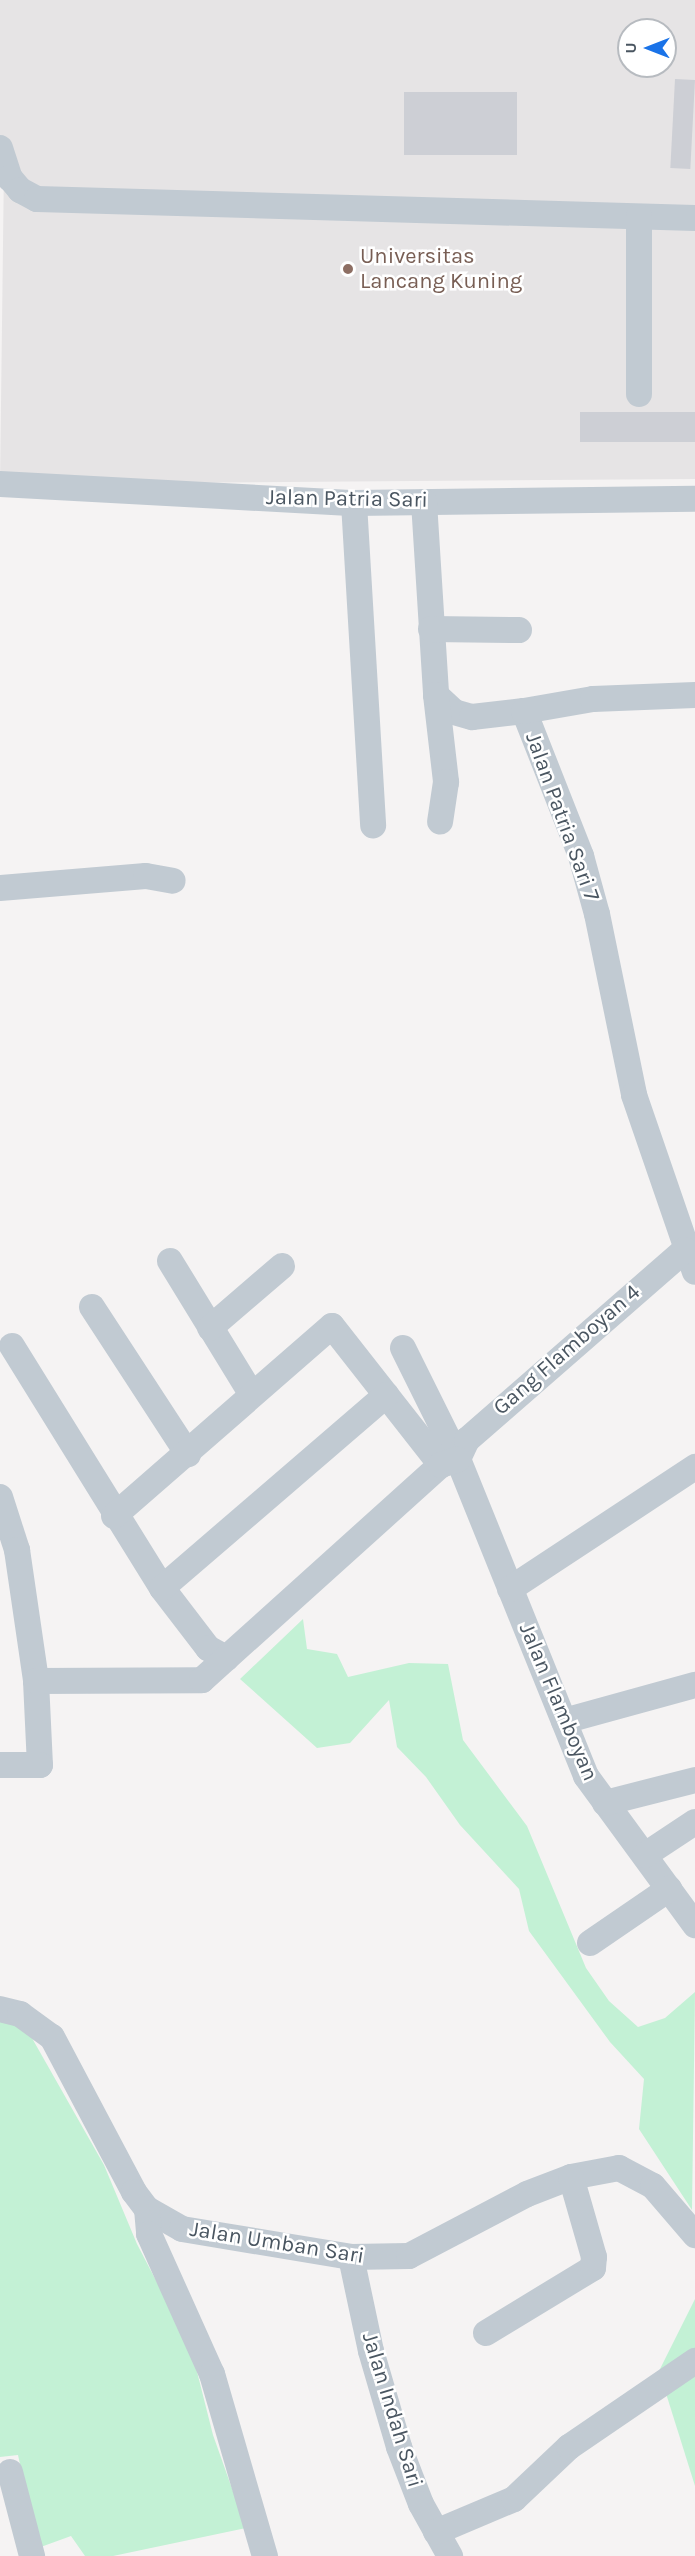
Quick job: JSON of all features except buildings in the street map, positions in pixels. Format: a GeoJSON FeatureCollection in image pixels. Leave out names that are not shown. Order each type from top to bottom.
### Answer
{"type":"FeatureCollection","features":[{"type":"Feature","properties":{"kind":"street"},"geometry":{"type":"LineString","coordinates":[[0,148],[10,178],[20,190],[38,199],[695,218]]}},
{"type":"Feature","properties":{"kind":"street"},"geometry":{"type":"LineString","coordinates":[[639,217],[639,394]]}},
{"type":"Feature","properties":{"kind":"street","name":"Jalan Patria Sari"},"geometry":{"type":"LineString","coordinates":[[0,484],[354,503],[695,499]]}},
{"type":"Feature","properties":{"kind":"street"},"geometry":{"type":"LineString","coordinates":[[424,502],[436,695],[446,782],[440,822]]}},
{"type":"Feature","properties":{"kind":"street"},"geometry":{"type":"LineString","coordinates":[[354,503],[373,825]]}},
{"type":"Feature","properties":{"kind":"street"},"geometry":{"type":"LineString","coordinates":[[431,629],[519,630]]}},
{"type":"Feature","properties":{"kind":"street","name":"Jalan Patria Sari 7"},"geometry":{"type":"LineString","coordinates":[[436,695],[453,712],[472,717],[524,711],[581,856],[597,914],[634,1095],[687,1221],[690,1261]]}},
{"type":"Feature","properties":{"kind":"street"},"geometry":{"type":"LineString","coordinates":[[524,711],[593,699],[695,695]]}},
{"type":"Feature","properties":{"kind":"street"},"geometry":{"type":"LineString","coordinates":[[0,888],[146,876],[173,881]]}},
{"type":"Feature","properties":{"kind":"street"},"geometry":{"type":"LineString","coordinates":[[170,1261],[252,1393]]}},
{"type":"Feature","properties":{"kind":"street","name":"Gang Flamboyan 4"},"geometry":{"type":"LineString","coordinates":[[36,1681],[202,1680],[450,1462],[467,1440],[690,1261]]}},
{"type":"Feature","properties":{"kind":"street"},"geometry":{"type":"LineString","coordinates":[[210,1328],[282,1266]]}},
{"type":"Feature","properties":{"kind":"street"},"geometry":{"type":"LineString","coordinates":[[92,1307],[188,1454]]}},
{"type":"Feature","properties":{"kind":"street"},"geometry":{"type":"LineString","coordinates":[[114,1516],[188,1454],[252,1393],[332,1326],[386,1395],[450,1462]]}},
{"type":"Feature","properties":{"kind":"street"},"geometry":{"type":"LineString","coordinates":[[12,1346],[114,1516],[162,1588],[208,1648],[226,1658]]}},
{"type":"Feature","properties":{"kind":"street"},"geometry":{"type":"LineString","coordinates":[[403,1348],[450,1462]]}},
{"type":"Feature","properties":{"kind":"street"},"geometry":{"type":"LineString","coordinates":[[162,1588],[386,1395]]}},
{"type":"Feature","properties":{"kind":"street","name":"Jalan Flamboyan"},"geometry":{"type":"LineString","coordinates":[[450,1462],[510,1589],[586,1776],[695,1925]]}},
{"type":"Feature","properties":{"kind":"street"},"geometry":{"type":"LineString","coordinates":[[510,1589],[695,1467]]}},
{"type":"Feature","properties":{"kind":"street"},"geometry":{"type":"LineString","coordinates":[[0,1497],[17,1550],[36,1681],[40,1765],[0,1764]]}},
{"type":"Feature","properties":{"kind":"street"},"geometry":{"type":"LineString","coordinates":[[564,1721],[695,1685]]}},
{"type":"Feature","properties":{"kind":"street"},"geometry":{"type":"LineString","coordinates":[[605,1803],[695,1780]]}},
{"type":"Feature","properties":{"kind":"street"},"geometry":{"type":"LineString","coordinates":[[645,1855],[695,1822]]}},
{"type":"Feature","properties":{"kind":"street"},"geometry":{"type":"LineString","coordinates":[[590,1943],[669,1889]]}},
{"type":"Feature","properties":{"kind":"street","name":"Jalan Umban Sari"},"geometry":{"type":"LineString","coordinates":[[0,2009],[20,2014],[52,2037],[122,2172],[147,2210],[182,2229],[351,2257],[409,2256],[527,2194],[571,2177],[619,2168],[653,2186],[695,2235]]}},
{"type":"Feature","properties":{"kind":"street"},"geometry":{"type":"LineString","coordinates":[[486,2332],[595,2265],[571,2177]]}},
{"type":"Feature","properties":{"kind":"street"},"geometry":{"type":"LineString","coordinates":[[147,2210],[149,2234],[212,2374],[266,2556]]}},
{"type":"Feature","properties":{"kind":"street","name":"Jalan Indah Sari"},"geometry":{"type":"LineString","coordinates":[[351,2257],[371,2351],[399,2447],[436,2532],[450,2556]]}},
{"type":"Feature","properties":{"kind":"street"},"geometry":{"type":"LineString","coordinates":[[436,2532],[514,2499],[569,2447],[695,2361]]}},
{"type":"Feature","properties":{"kind":"street"},"geometry":{"type":"LineString","coordinates":[[10,2472],[32,2556]]}},
{"type":"Feature","properties":{"kind":"shaded area","name":"Universitas Lancang Kuning"},"geometry":{"type":"Polygon","coordinates":[[[0,0],[695,0],[695,479],[0,484],[4,164],[0,148],[0,0]]]}},
{"type":"Feature","properties":{"kind":"green space"},"geometry":{"type":"Polygon","coordinates":[[[303,1619],[307,1649],[337,1654],[348,1677],[409,1663],[448,1664],[463,1740],[527,1826],[586,1968],[609,2001],[638,2027],[665,2018],[695,1992],[692,2210],[639,2129],[644,2079],[610,2042],[529,1931],[519,1889],[460,1825],[426,1777],[397,1747],[389,1700],[350,1743],[317,1748],[240,1679],[303,1619]]]}},
{"type":"Feature","properties":{"kind":"green space"},"geometry":{"type":"Polygon","coordinates":[[[0,2019],[24,2024],[104,2165],[137,2244],[191,2348],[213,2435],[246,2528],[113,2556],[85,2556],[71,2536],[38,2548],[18,2455],[0,2457],[0,2019]]]}},
{"type":"Feature","properties":{"kind":"green space"},"geometry":{"type":"Polygon","coordinates":[[[695,2299],[695,2486],[659,2371],[695,2299]]]}},
{"type":"Feature","properties":{"kind":"place","name":"Universitas Lancang Kuning"},"geometry":{"type":"Point","coordinates":[348,269]}}]}
